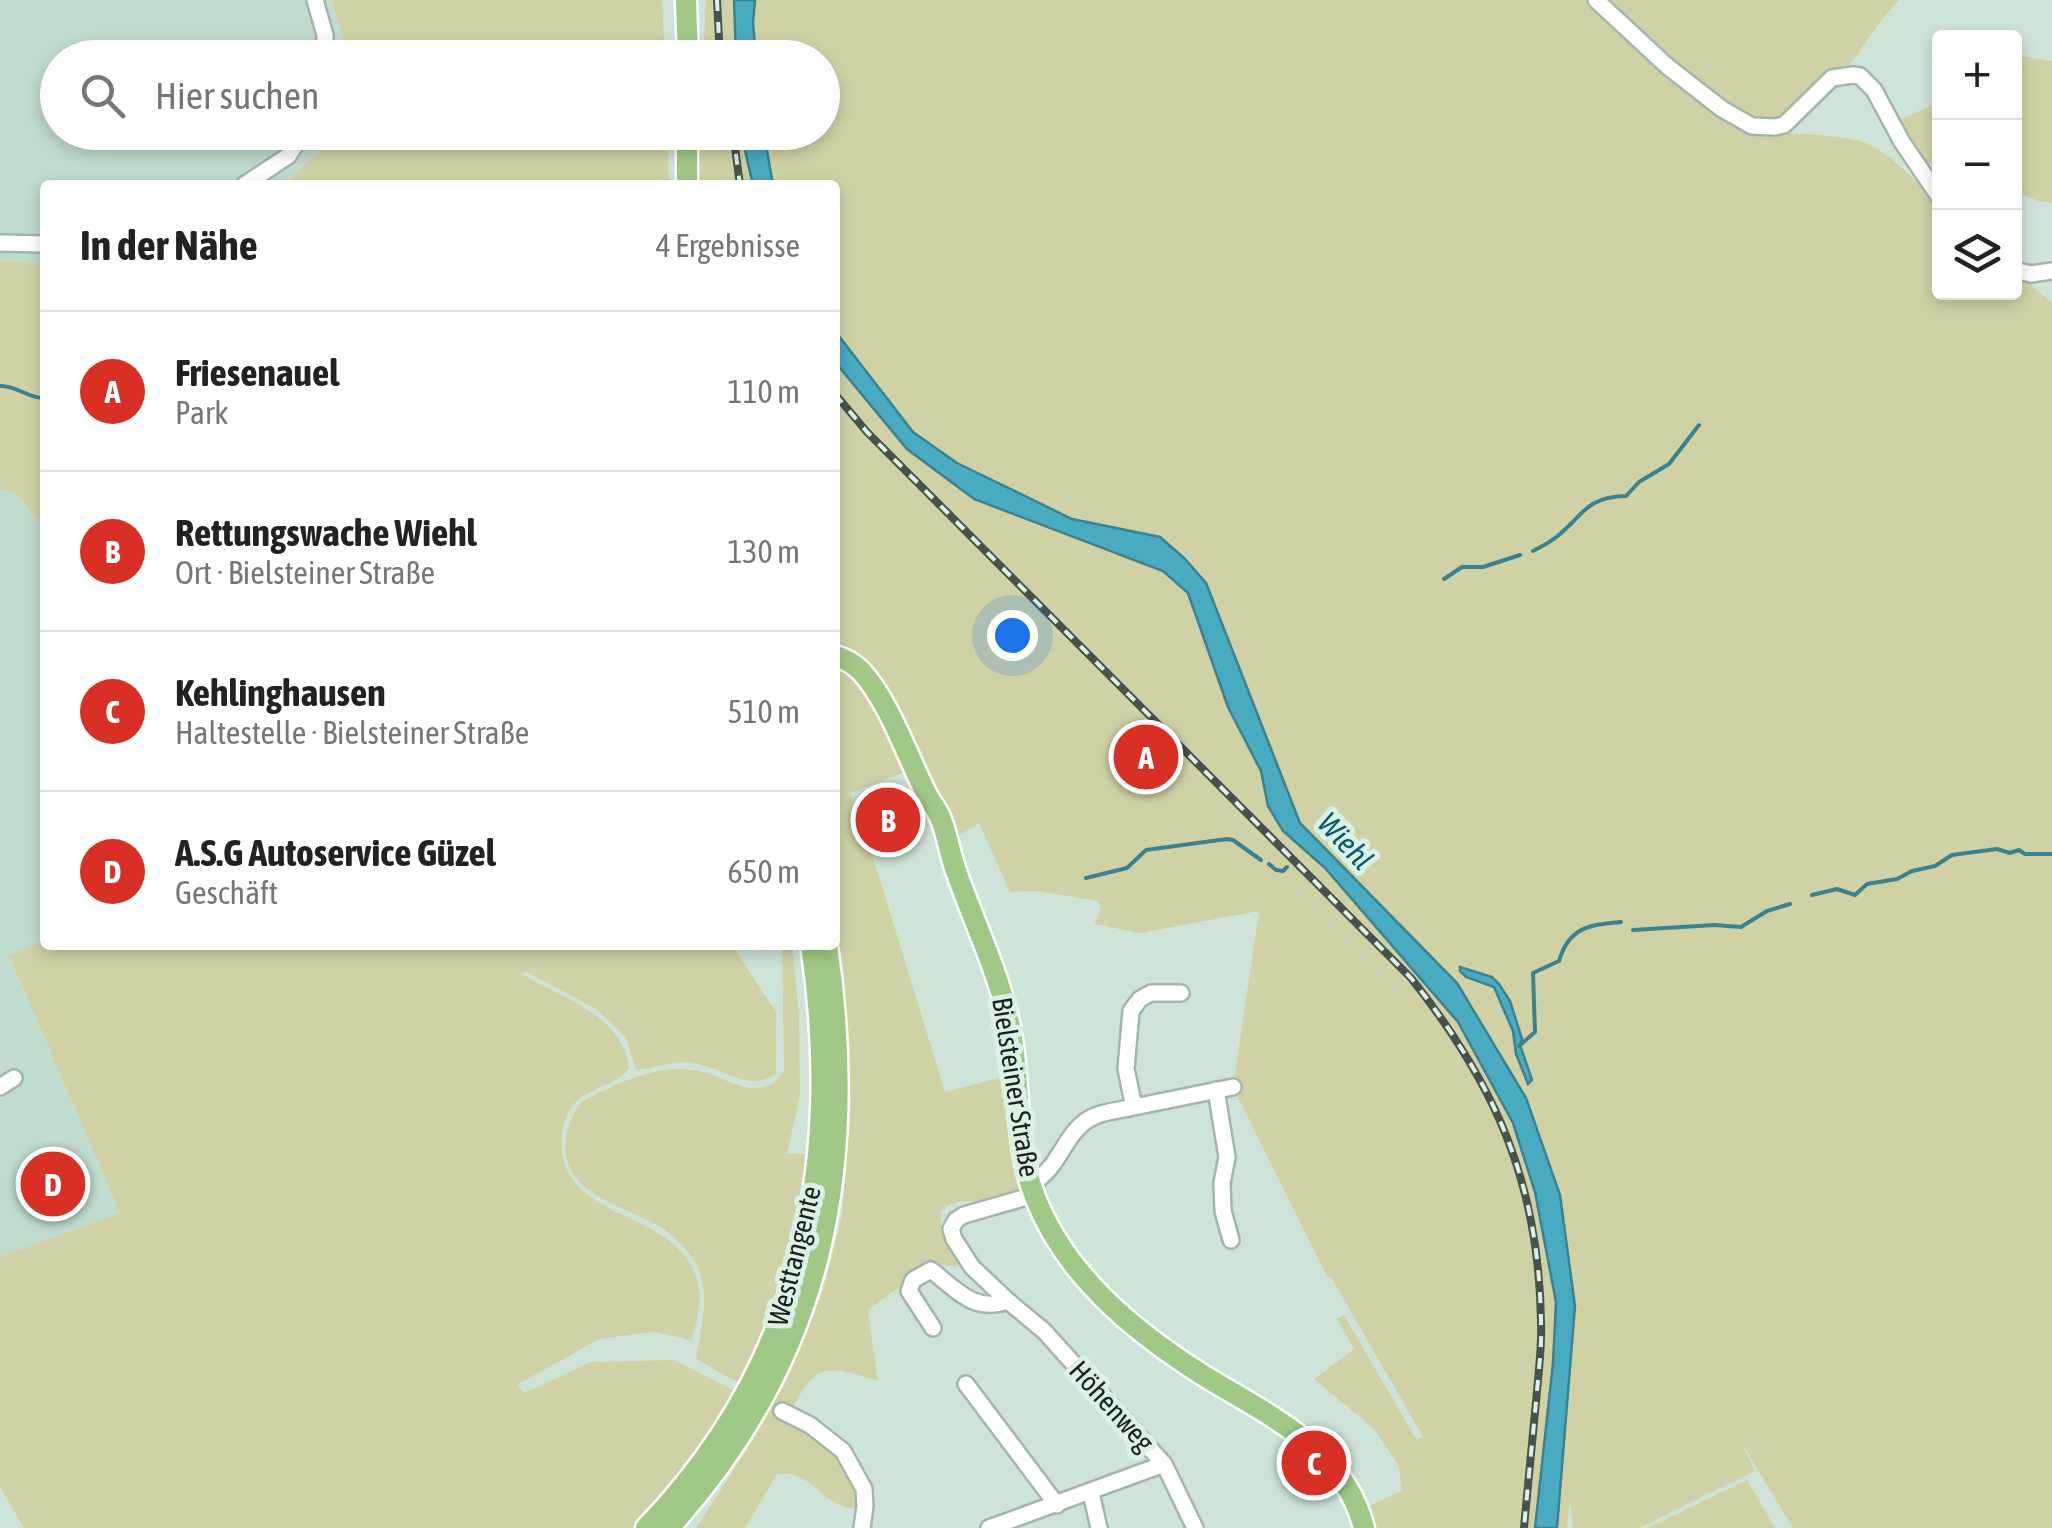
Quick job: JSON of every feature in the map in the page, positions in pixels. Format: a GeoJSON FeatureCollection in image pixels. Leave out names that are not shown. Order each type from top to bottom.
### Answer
{"type":"FeatureCollection","features":[{"type":"Feature","properties":{"kind":"main road"},"geometry":{"type":"LineString","coordinates":[[686,0],[687,40]]}},
{"type":"Feature","properties":{"kind":"main road"},"geometry":{"type":"LineString","coordinates":[[687,180],[688,150]]}},
{"type":"Feature","properties":{"kind":"main road","name":"Bielsteiner Straße"},"geometry":{"type":"LineString","coordinates":[[840,658],[855,665],[874,688],[926,794],[930,817],[954,866],[998,980],[1016,1066],[1023,1154],[1046,1222],[1072,1263],[1111,1307],[1199,1373],[1264,1411],[1312,1446],[1338,1472],[1355,1501],[1364,1528]]}},
{"type":"Feature","properties":{"kind":"main road","name":"Westtangente"},"geometry":{"type":"LineString","coordinates":[[646,1528],[690,1480],[728,1427],[764,1359],[792,1288],[812,1196],[820,1119],[820,1038],[811,950]]}},
{"type":"Feature","properties":{"kind":"main road","name":"Westtangente"},"geometry":{"type":"LineString","coordinates":[[669,1528],[711,1479],[763,1399],[791,1342],[821,1251],[833,1181],[839,1110],[837,1033],[828,950]]}},
{"type":"Feature","properties":{"kind":"street"},"geometry":{"type":"LineString","coordinates":[[315,0],[325,40]]}},
{"type":"Feature","properties":{"kind":"street"},"geometry":{"type":"LineString","coordinates":[[1596,0],[1667,66],[1722,109],[1752,126],[1784,125],[1832,78],[1860,76],[1874,90],[1932,186]]}},
{"type":"Feature","properties":{"kind":"street"},"geometry":{"type":"LineString","coordinates":[[252,180],[292,150]]}},
{"type":"Feature","properties":{"kind":"street"},"geometry":{"type":"LineString","coordinates":[[0,243],[40,244]]}},
{"type":"Feature","properties":{"kind":"street"},"geometry":{"type":"LineString","coordinates":[[2022,272],[2052,272]]}},
{"type":"Feature","properties":{"kind":"street"},"geometry":{"type":"LineString","coordinates":[[1134,1108],[1126,1069],[1131,1011],[1151,992],[1181,992]]}},
{"type":"Feature","properties":{"kind":"street"},"geometry":{"type":"LineString","coordinates":[[1034,1195],[1036,1180],[1049,1172],[1077,1128],[1096,1116],[1224,1089],[1227,1157],[1222,1183],[1223,1211],[1231,1240]]}},
{"type":"Feature","properties":{"kind":"street","name":"Höhenweg"},"geometry":{"type":"LineString","coordinates":[[1034,1195],[964,1215],[951,1228],[954,1239],[972,1267],[1044,1331],[1164,1464],[1195,1528]]}},
{"type":"Feature","properties":{"kind":"street"},"geometry":{"type":"LineString","coordinates":[[933,1328],[909,1291],[913,1280],[931,1270],[978,1305],[1008,1301]]}},
{"type":"Feature","properties":{"kind":"street"},"geometry":{"type":"LineString","coordinates":[[966,1384],[1057,1505]]}},
{"type":"Feature","properties":{"kind":"street"},"geometry":{"type":"LineString","coordinates":[[782,1411],[810,1424],[843,1451],[864,1489],[862,1528]]}},
{"type":"Feature","properties":{"kind":"street"},"geometry":{"type":"LineString","coordinates":[[989,1528],[1164,1464]]}},
{"type":"Feature","properties":{"kind":"street"},"geometry":{"type":"LineString","coordinates":[[1090,1493],[1100,1528]]}},
{"type":"Feature","properties":{"kind":"shaded area"},"geometry":{"type":"Polygon","coordinates":[[[0,0],[332,0],[343,40],[40,40],[40,150],[320,150],[290,180],[40,180],[40,264],[0,261],[0,0]]]}},
{"type":"Feature","properties":{"kind":"shaded area"},"geometry":{"type":"Polygon","coordinates":[[[0,489],[17,494],[40,524],[40,942],[9,957],[120,1213],[0,1257],[0,489]]]}},
{"type":"Feature","properties":{"kind":"green space"},"geometry":{"type":"Polygon","coordinates":[[[332,0],[662,0],[664,40],[343,40],[332,0]]]}},
{"type":"Feature","properties":{"kind":"green space"},"geometry":{"type":"Polygon","coordinates":[[[706,0],[1899,0],[1855,58],[1787,133],[1866,143],[1894,161],[1932,195],[1932,300],[2022,300],[2022,277],[2052,303],[2052,1528],[1793,1528],[1741,1442],[1755,1471],[1640,1528],[1573,1528],[1570,1502],[1567,1528],[1372,1528],[1369,1506],[1402,1491],[1399,1466],[1374,1429],[1314,1379],[1354,1349],[1337,1319],[1344,1315],[1416,1439],[1423,1437],[1331,1277],[1327,1277],[1233,1087],[1259,911],[1140,933],[1094,924],[1101,909],[1098,901],[1037,891],[1010,892],[979,823],[954,839],[877,674],[858,653],[840,648],[840,180],[698,180],[699,150],[840,150],[840,40],[704,40],[706,0]]]}},
{"type":"Feature","properties":{"kind":"green space"},"geometry":{"type":"Polygon","coordinates":[[[2022,56],[2052,61],[2052,203],[2022,195],[2022,56]]]}},
{"type":"Feature","properties":{"kind":"green space"},"geometry":{"type":"Polygon","coordinates":[[[1932,105],[1932,164],[1898,152],[1900,120],[1932,105]]]}},
{"type":"Feature","properties":{"kind":"green space"},"geometry":{"type":"Polygon","coordinates":[[[320,150],[668,150],[669,180],[290,180],[320,150]]]}},
{"type":"Feature","properties":{"kind":"green space"},"geometry":{"type":"Polygon","coordinates":[[[0,261],[40,264],[40,524],[17,494],[0,489],[0,261]]]}},
{"type":"Feature","properties":{"kind":"green space"},"geometry":{"type":"Polygon","coordinates":[[[840,666],[854,672],[870,694],[908,771],[850,793],[945,1092],[1010,1075],[1025,1190],[994,1201],[959,1202],[941,1212],[941,1226],[967,1266],[935,1265],[868,1310],[878,1381],[845,1371],[823,1372],[806,1385],[789,1415],[839,1448],[856,1486],[857,1508],[836,1503],[800,1478],[777,1474],[745,1528],[696,1528],[755,1437],[800,1348],[825,1285],[842,1215],[851,1102],[837,950],[840,950],[840,666]]]}},
{"type":"Feature","properties":{"kind":"green space"},"geometry":{"type":"Polygon","coordinates":[[[40,942],[40,950],[735,950],[776,1012],[776,1074],[765,1080],[743,1079],[684,1062],[636,1070],[626,1037],[596,1009],[527,972],[521,973],[602,1021],[624,1049],[629,1068],[623,1075],[580,1098],[568,1113],[562,1151],[569,1174],[584,1191],[669,1240],[686,1257],[697,1279],[699,1310],[692,1340],[653,1332],[599,1339],[517,1385],[525,1393],[590,1362],[674,1360],[733,1390],[738,1395],[683,1478],[637,1528],[24,1528],[0,1487],[0,1257],[120,1213],[9,956],[40,942]]]}},
{"type":"Feature","properties":{"kind":"green space"},"geometry":{"type":"Polygon","coordinates":[[[782,950],[792,950],[799,1015],[800,1095],[787,1154],[811,1154],[787,1280],[742,1385],[696,1359],[704,1297],[700,1273],[691,1256],[663,1229],[582,1185],[566,1157],[566,1138],[573,1115],[583,1102],[644,1074],[684,1069],[754,1088],[768,1086],[784,1071],[782,950]]]}},
{"type":"Feature","properties":{"kind":"green space"},"geometry":{"type":"Polygon","coordinates":[[[1747,1480],[1775,1528],[1647,1528],[1747,1480]]]}},
{"type":"Feature","properties":{"kind":"water"},"geometry":{"type":"Polygon","coordinates":[[[734,0],[755,0],[754,40],[735,40],[734,0]]]}},
{"type":"Feature","properties":{"kind":"water"},"geometry":{"type":"Polygon","coordinates":[[[745,150],[767,150],[772,180],[752,180],[745,150]]]}},
{"type":"Feature","properties":{"kind":"water"},"geometry":{"type":"Polygon","coordinates":[[[840,337],[913,432],[957,463],[1072,519],[1160,537],[1184,558],[1206,583],[1300,823],[1457,983],[1526,1098],[1560,1195],[1575,1306],[1557,1528],[1535,1528],[1556,1302],[1535,1192],[1513,1123],[1458,1022],[1325,868],[1283,831],[1268,806],[1261,771],[1228,707],[1188,593],[1163,571],[974,499],[907,449],[840,368],[840,337]]]}},
{"type":"Feature","properties":{"kind":"water"},"geometry":{"type":"Polygon","coordinates":[[[1460,967],[1492,977],[1510,1001],[1532,1080],[1528,1084],[1516,1054],[1513,1031],[1494,987],[1466,977],[1460,967]]]}},
{"type":"Feature","properties":{"kind":"waterway"},"geometry":{"type":"LineString","coordinates":[[0,386],[40,397]]}},
{"type":"Feature","properties":{"kind":"waterway"},"geometry":{"type":"LineString","coordinates":[[1533,551],[1555,538],[1593,504],[1626,496],[1639,482],[1669,464],[1699,425]]}},
{"type":"Feature","properties":{"kind":"waterway"},"geometry":{"type":"LineString","coordinates":[[1444,579],[1462,567],[1483,567],[1520,555]]}},
{"type":"Feature","properties":{"kind":"waterway"},"geometry":{"type":"LineString","coordinates":[[1086,878],[1127,868],[1146,850],[1227,839],[1261,860]]}},
{"type":"Feature","properties":{"kind":"waterway"},"geometry":{"type":"LineString","coordinates":[[1812,895],[1837,889],[1855,895],[1867,884],[1897,879],[1935,866],[1952,855],[1997,849],[2052,854]]}},
{"type":"Feature","properties":{"kind":"waterway"},"geometry":{"type":"LineString","coordinates":[[1269,864],[1276,870],[1287,867]]}},
{"type":"Feature","properties":{"kind":"waterway"},"geometry":{"type":"LineString","coordinates":[[1633,930],[1741,927],[1767,911],[1790,904]]}},
{"type":"Feature","properties":{"kind":"waterway"},"geometry":{"type":"LineString","coordinates":[[1519,1046],[1535,1032],[1533,973],[1559,961],[1568,941],[1582,930],[1621,922]]}},
{"type":"Feature","properties":{"kind":"railway"},"geometry":{"type":"LineString","coordinates":[[717,0],[719,40]]}},
{"type":"Feature","properties":{"kind":"railway"},"geometry":{"type":"LineString","coordinates":[[735,150],[739,180]]}},
{"type":"Feature","properties":{"kind":"railway"},"geometry":{"type":"LineString","coordinates":[[840,400],[867,432],[1411,978],[1467,1057],[1489,1097],[1521,1180],[1538,1272],[1541,1348],[1524,1528]]}},
{"type":"Feature","properties":{"kind":"place","name":"Friesenauel"},"geometry":{"type":"Point","coordinates":[1146,757]}},
{"type":"Feature","properties":{"kind":"place","name":"Rettungswache Wiehl"},"geometry":{"type":"Point","coordinates":[888,820]}},
{"type":"Feature","properties":{"kind":"place","name":"A.S.G Autoservice Güzel"},"geometry":{"type":"Point","coordinates":[53,1184]}},
{"type":"Feature","properties":{"kind":"place","name":"Kehlinghausen"},"geometry":{"type":"Point","coordinates":[1314,1463]}},
{"type":"Feature","properties":{"kind":"water label","name":"Wiehl"},"geometry":{"type":"Point","coordinates":[1346,841]}}]}
